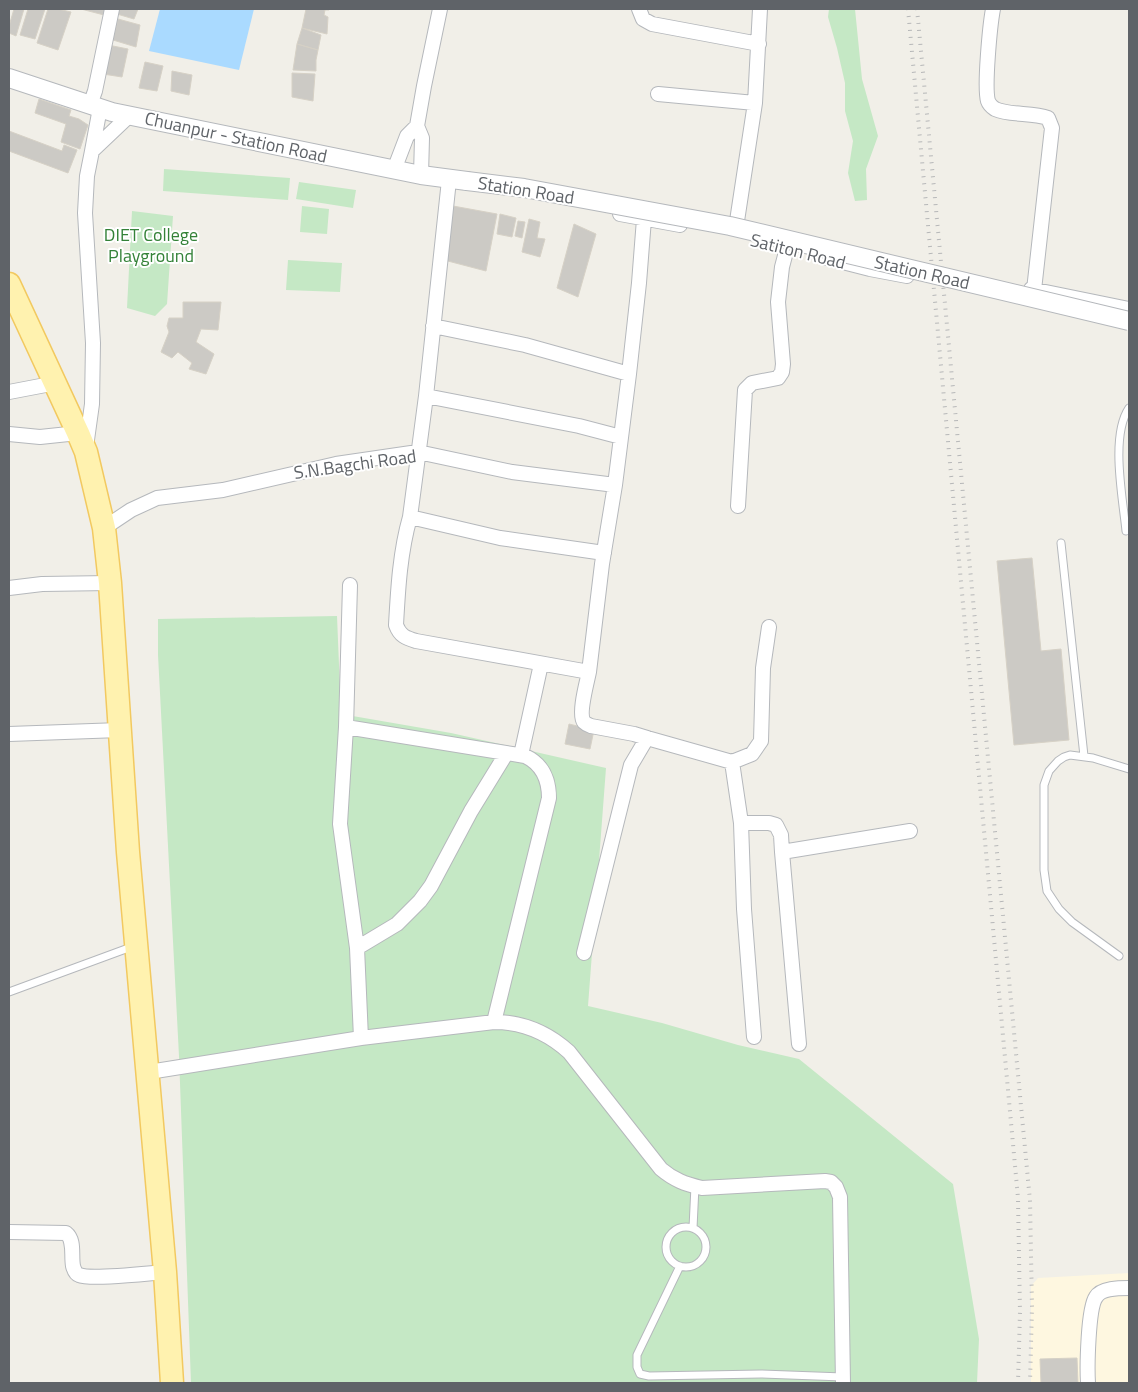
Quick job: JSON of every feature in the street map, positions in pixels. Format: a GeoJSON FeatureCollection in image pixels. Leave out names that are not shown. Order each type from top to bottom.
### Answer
{"type":"FeatureCollection","features":[{"type":"Feature","properties":{"kind":"main road"},"geometry":{"type":"LineString","coordinates":[[9,284],[82,442],[104,528],[110,583],[126,834],[165,1272],[172,1383]]}},
{"type":"Feature","properties":{"kind":"street"},"geometry":{"type":"LineString","coordinates":[[9,434],[82,442],[92,404],[93,343],[85,213],[87,176],[92,151],[95,91],[112,9]]}},
{"type":"Feature","properties":{"kind":"street"},"geometry":{"type":"LineString","coordinates":[[422,175],[422,138],[418,126],[440,9]]}},
{"type":"Feature","properties":{"kind":"street"},"geometry":{"type":"LineString","coordinates":[[639,9],[643,19],[652,24],[759,44]]}},
{"type":"Feature","properties":{"kind":"street"},"geometry":{"type":"LineString","coordinates":[[737,221],[755,103],[760,9]]}},
{"type":"Feature","properties":{"kind":"street"},"geometry":{"type":"LineString","coordinates":[[993,9],[987,99],[991,106],[996,109],[1048,118],[1052,128],[1034,290]]}},
{"type":"Feature","properties":{"kind":"street","name":"Chuanpur - Station Road"},"geometry":{"type":"LineString","coordinates":[[9,78],[95,106],[130,115],[394,170],[449,180],[467,181]]}},
{"type":"Feature","properties":{"kind":"street"},"geometry":{"type":"LineString","coordinates":[[658,94],[755,103]]}},
{"type":"Feature","properties":{"kind":"street"},"geometry":{"type":"LineString","coordinates":[[92,151],[130,115]]}},
{"type":"Feature","properties":{"kind":"street"},"geometry":{"type":"LineString","coordinates":[[394,170],[407,136],[418,126]]}},
{"type":"Feature","properties":{"kind":"street","name":"Station Road"},"geometry":{"type":"LineString","coordinates":[[467,181],[474,176],[481,175],[558,187],[737,221],[874,256],[1129,309]]}},
{"type":"Feature","properties":{"kind":"street"},"geometry":{"type":"LineString","coordinates":[[449,180],[426,396],[410,517],[399,576],[396,625],[398,632],[416,641],[589,672]]}},
{"type":"Feature","properties":{"kind":"street","name":"Station Road"},"geometry":{"type":"LineString","coordinates":[[467,181],[524,188],[730,226],[1129,321]]}},
{"type":"Feature","properties":{"kind":"street","name":"Satiton Road"},"geometry":{"type":"LineString","coordinates":[[467,181],[479,190],[562,202],[728,234],[870,270],[934,281],[1129,328]]}},
{"type":"Feature","properties":{"kind":"street"},"geometry":{"type":"LineString","coordinates":[[644,219],[640,284],[631,344],[615,486],[582,710],[585,724],[634,734],[732,762],[752,754],[761,741],[763,668],[768,626]]}},
{"type":"Feature","properties":{"kind":"street"},"geometry":{"type":"LineString","coordinates":[[738,506],[745,390],[752,383],[778,378],[782,372],[778,302],[782,267],[787,248]]}},
{"type":"Feature","properties":{"kind":"street"},"geometry":{"type":"LineString","coordinates":[[433,326],[525,345],[629,374]]}},
{"type":"Feature","properties":{"kind":"street"},"geometry":{"type":"LineString","coordinates":[[9,392],[56,383]]}},
{"type":"Feature","properties":{"kind":"street"},"geometry":{"type":"LineString","coordinates":[[426,396],[571,424],[621,437]]}},
{"type":"Feature","properties":{"kind":"street","name":"S.N.Bagchi Road"},"geometry":{"type":"LineString","coordinates":[[104,528],[137,506],[157,498],[223,490],[336,464],[418,452],[512,472],[615,486]]}},
{"type":"Feature","properties":{"kind":"street"},"geometry":{"type":"LineString","coordinates":[[410,517],[500,538],[604,553]]}},
{"type":"Feature","properties":{"kind":"street"},"geometry":{"type":"LineString","coordinates":[[9,588],[42,584],[110,583]]}},
{"type":"Feature","properties":{"kind":"street"},"geometry":{"type":"LineString","coordinates":[[350,586],[346,727],[340,824],[357,948],[361,1038]]}},
{"type":"Feature","properties":{"kind":"street"},"geometry":{"type":"LineString","coordinates":[[521,755],[541,664]]}},
{"type":"Feature","properties":{"kind":"street"},"geometry":{"type":"LineString","coordinates":[[346,727],[521,755],[534,760],[540,767],[549,787],[549,798],[494,1022]]}},
{"type":"Feature","properties":{"kind":"street"},"geometry":{"type":"LineString","coordinates":[[9,734],[120,730]]}},
{"type":"Feature","properties":{"kind":"street"},"geometry":{"type":"LineString","coordinates":[[584,953],[631,765],[648,738]]}},
{"type":"Feature","properties":{"kind":"street"},"geometry":{"type":"LineString","coordinates":[[357,948],[397,924],[420,901],[431,886],[471,811],[506,754]]}},
{"type":"Feature","properties":{"kind":"street"},"geometry":{"type":"LineString","coordinates":[[732,762],[741,822],[744,909],[754,1037]]}},
{"type":"Feature","properties":{"kind":"street"},"geometry":{"type":"LineString","coordinates":[[741,822],[769,823],[776,826],[781,835],[799,1044]]}},
{"type":"Feature","properties":{"kind":"street"},"geometry":{"type":"LineString","coordinates":[[782,852],[910,831]]}},
{"type":"Feature","properties":{"kind":"street"},"geometry":{"type":"LineString","coordinates":[[148,1072],[361,1038],[494,1022],[511,1022],[542,1032],[557,1041],[569,1052],[661,1168],[677,1180],[702,1188],[825,1181],[831,1182],[836,1187],[840,1197],[841,1222],[843,1380]]}},
{"type":"Feature","properties":{"kind":"street"},"geometry":{"type":"LineString","coordinates":[[9,1232],[66,1233],[71,1238],[73,1267],[80,1276],[165,1272]]}},
{"type":"Feature","properties":{"kind":"street"},"geometry":{"type":"LineString","coordinates":[[1088,1383],[1092,1308],[1096,1296],[1103,1292],[1129,1288]]}},
{"type":"Feature","properties":{"kind":"lane"},"geometry":{"type":"LineString","coordinates":[[1126,531],[1119,451],[1124,417],[1129,408]]}},
{"type":"Feature","properties":{"kind":"lane"},"geometry":{"type":"LineString","coordinates":[[1060,543],[1084,756]]}},
{"type":"Feature","properties":{"kind":"lane"},"geometry":{"type":"LineString","coordinates":[[1119,956],[1072,922],[1059,909],[1047,891],[1044,870],[1044,785],[1049,771],[1064,757],[1084,756],[1129,769]]}},
{"type":"Feature","properties":{"kind":"lane"},"geometry":{"type":"LineString","coordinates":[[9,992],[137,945]]}},
{"type":"Feature","properties":{"kind":"lane"},"geometry":{"type":"LineString","coordinates":[[693,1228],[695,1186]]}},
{"type":"Feature","properties":{"kind":"lane"},"geometry":{"type":"LineString","coordinates":[[682,1227],[693,1228],[703,1236],[706,1247],[705,1254],[702,1259],[692,1266],[680,1266],[675,1264],[668,1256],[667,1241],[669,1236],[677,1229],[682,1227]]}},
{"type":"Feature","properties":{"kind":"lane"},"geometry":{"type":"LineString","coordinates":[[680,1266],[637,1355],[637,1367],[640,1374],[649,1376],[761,1374],[843,1380]]}},
{"type":"Feature","properties":{"kind":"shaded area"},"geometry":{"type":"Polygon","coordinates":[[[1129,1273],[1129,1383],[1031,1383],[1031,1286],[1038,1278],[1129,1273]]]}},
{"type":"Feature","properties":{"kind":"green space"},"geometry":{"type":"Polygon","coordinates":[[[829,9],[855,9],[862,79],[878,136],[866,169],[867,200],[855,201],[848,173],[853,141],[845,111],[845,83],[828,17],[829,9]]]}},
{"type":"Feature","properties":{"kind":"green space"},"geometry":{"type":"Polygon","coordinates":[[[164,169],[290,178],[288,200],[163,191],[164,169]]]}},
{"type":"Feature","properties":{"kind":"green space"},"geometry":{"type":"Polygon","coordinates":[[[299,182],[356,190],[353,208],[296,199],[299,182]]]}},
{"type":"Feature","properties":{"kind":"green space"},"geometry":{"type":"Polygon","coordinates":[[[302,206],[329,209],[327,234],[300,232],[302,206]]]}},
{"type":"Feature","properties":{"kind":"green space","name":"DIET College Playground"},"geometry":{"type":"Polygon","coordinates":[[[132,211],[173,216],[167,304],[155,316],[127,308],[132,211]]]}},
{"type":"Feature","properties":{"kind":"green space"},"geometry":{"type":"Polygon","coordinates":[[[288,260],[342,263],[340,292],[286,290],[288,260]]]}},
{"type":"Feature","properties":{"kind":"green space"},"geometry":{"type":"Polygon","coordinates":[[[337,616],[341,714],[451,733],[606,768],[588,1006],[662,1023],[738,1045],[799,1059],[953,1184],[979,1339],[977,1383],[191,1383],[179,1056],[158,655],[158,619],[337,616]]]}},
{"type":"Feature","properties":{"kind":"water"},"geometry":{"type":"Polygon","coordinates":[[[160,9],[254,9],[239,70],[149,51],[160,9]]]}},
{"type":"Feature","properties":{"kind":"building"},"geometry":{"type":"Polygon","coordinates":[[[14,9],[24,9],[16,36],[9,33],[14,9]]]}},
{"type":"Feature","properties":{"kind":"building"},"geometry":{"type":"Polygon","coordinates":[[[28,9],[45,9],[35,39],[20,35],[28,9]]]}},
{"type":"Feature","properties":{"kind":"building"},"geometry":{"type":"Polygon","coordinates":[[[48,9],[71,12],[58,50],[37,43],[48,9]]]}},
{"type":"Feature","properties":{"kind":"building"},"geometry":{"type":"Polygon","coordinates":[[[81,9],[106,9],[104,15],[81,9]]]}},
{"type":"Feature","properties":{"kind":"building"},"geometry":{"type":"Polygon","coordinates":[[[119,9],[138,9],[134,19],[117,14],[119,9]]]}},
{"type":"Feature","properties":{"kind":"building"},"geometry":{"type":"Polygon","coordinates":[[[306,9],[329,9],[325,10],[324,15],[328,17],[327,34],[302,28],[306,9]]]}},
{"type":"Feature","properties":{"kind":"building"},"geometry":{"type":"Polygon","coordinates":[[[118,19],[140,25],[136,47],[113,40],[118,19]]]}},
{"type":"Feature","properties":{"kind":"building"},"geometry":{"type":"Polygon","coordinates":[[[302,28],[321,35],[318,50],[297,44],[302,28]]]}},
{"type":"Feature","properties":{"kind":"building"},"geometry":{"type":"Polygon","coordinates":[[[297,44],[318,50],[316,71],[293,70],[297,44]]]}},
{"type":"Feature","properties":{"kind":"building"},"geometry":{"type":"Polygon","coordinates":[[[108,45],[128,49],[122,77],[103,74],[108,45]]]}},
{"type":"Feature","properties":{"kind":"building"},"geometry":{"type":"Polygon","coordinates":[[[145,62],[163,66],[157,91],[139,88],[145,62]]]}},
{"type":"Feature","properties":{"kind":"building"},"geometry":{"type":"Polygon","coordinates":[[[172,71],[192,75],[189,95],[171,91],[172,71]]]}},
{"type":"Feature","properties":{"kind":"building"},"geometry":{"type":"Polygon","coordinates":[[[292,73],[315,74],[313,101],[292,97],[292,73]]]}},
{"type":"Feature","properties":{"kind":"building"},"geometry":{"type":"Polygon","coordinates":[[[39,99],[71,110],[69,116],[79,119],[88,125],[80,149],[61,142],[66,124],[35,113],[39,99]]]}},
{"type":"Feature","properties":{"kind":"building"},"geometry":{"type":"Polygon","coordinates":[[[9,131],[62,151],[64,145],[77,150],[68,173],[9,151],[9,131]]]}},
{"type":"Feature","properties":{"kind":"building"},"geometry":{"type":"Polygon","coordinates":[[[453,206],[497,214],[486,271],[444,260],[453,206]]]}},
{"type":"Feature","properties":{"kind":"building"},"geometry":{"type":"Polygon","coordinates":[[[500,214],[516,218],[512,237],[497,234],[500,214]]]}},
{"type":"Feature","properties":{"kind":"building"},"geometry":{"type":"Polygon","coordinates":[[[529,219],[540,222],[537,238],[545,239],[540,257],[522,252],[529,219]]]}},
{"type":"Feature","properties":{"kind":"building"},"geometry":{"type":"Polygon","coordinates":[[[518,221],[525,222],[522,238],[515,236],[518,221]]]}},
{"type":"Feature","properties":{"kind":"building"},"geometry":{"type":"Polygon","coordinates":[[[574,224],[596,234],[578,297],[557,288],[574,224]]]}},
{"type":"Feature","properties":{"kind":"building"},"geometry":{"type":"Polygon","coordinates":[[[183,302],[221,302],[218,330],[201,329],[196,342],[214,354],[206,374],[189,369],[192,363],[178,352],[172,358],[161,352],[169,332],[167,326],[169,318],[183,318],[183,302]]]}},
{"type":"Feature","properties":{"kind":"building"},"geometry":{"type":"Polygon","coordinates":[[[1032,558],[1041,651],[1061,649],[1069,740],[1014,745],[997,561],[1032,558]]]}},
{"type":"Feature","properties":{"kind":"building"},"geometry":{"type":"Polygon","coordinates":[[[569,724],[594,730],[590,749],[565,744],[569,724]]]}},
{"type":"Feature","properties":{"kind":"building"},"geometry":{"type":"Polygon","coordinates":[[[1077,1358],[1078,1383],[1041,1383],[1040,1359],[1077,1358]]]}},
{"type":"Feature","properties":{"kind":"railway"},"geometry":{"type":"LineString","coordinates":[[908,9],[1018,1198],[1020,1312],[1018,1383]]}},
{"type":"Feature","properties":{"kind":"railway"},"geometry":{"type":"LineString","coordinates":[[917,9],[1030,1201],[1032,1307],[1030,1383]]}}]}
